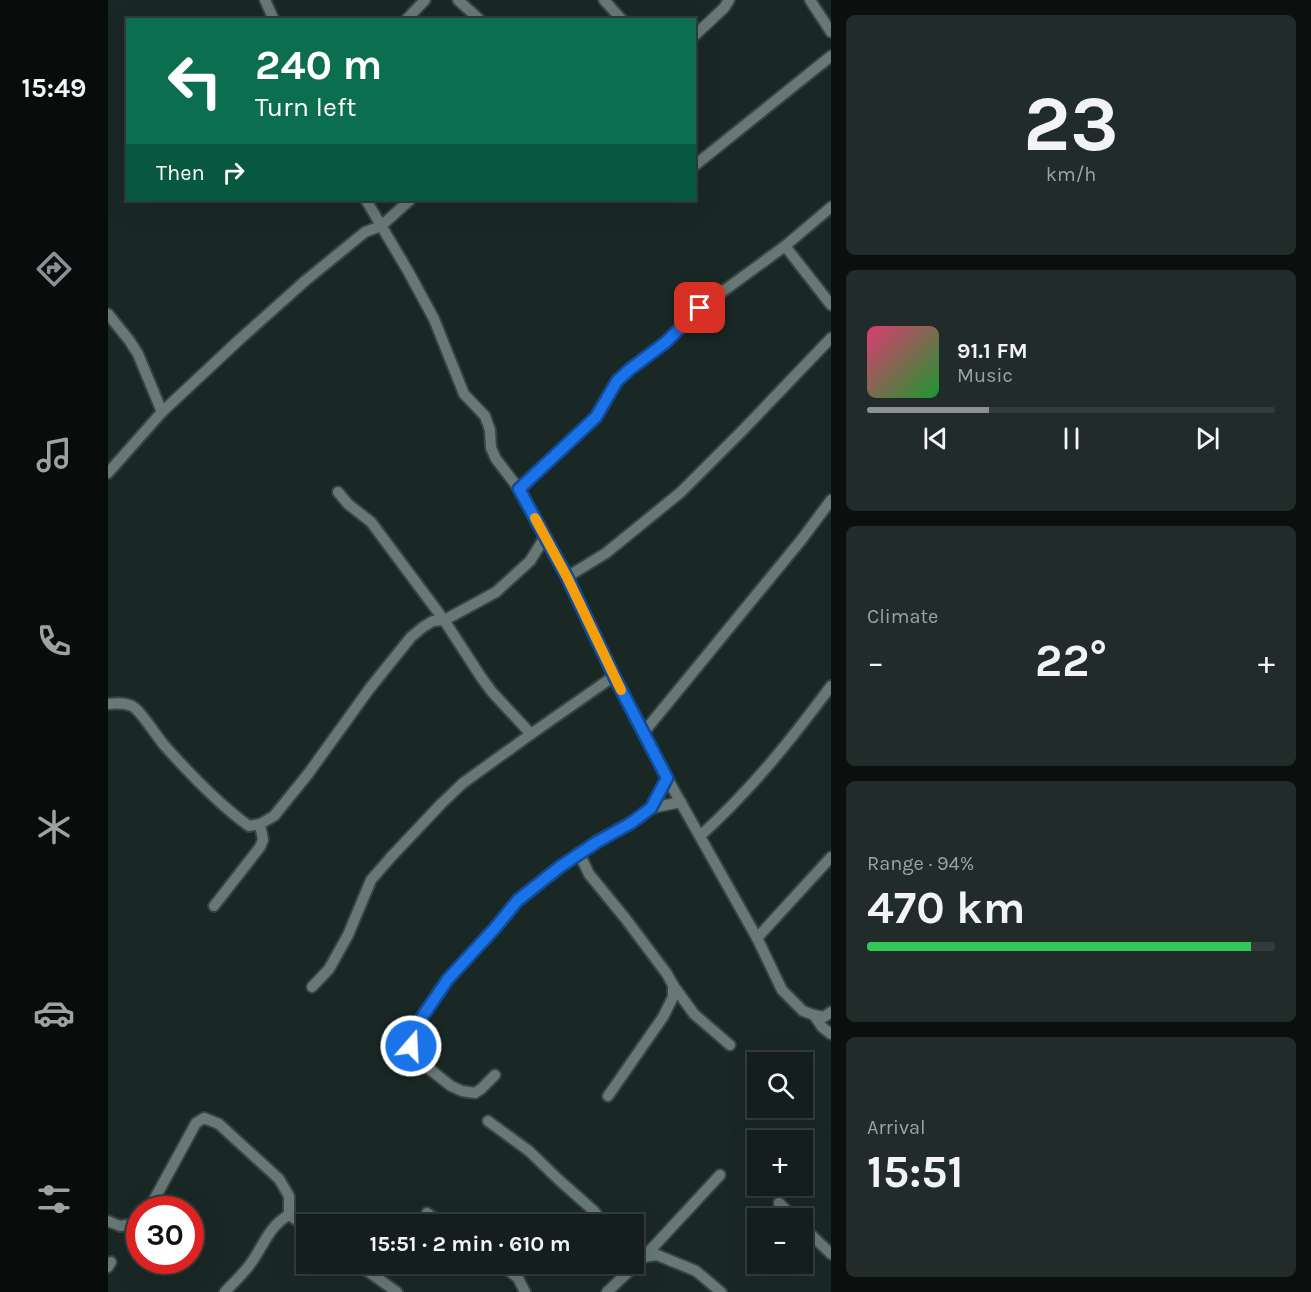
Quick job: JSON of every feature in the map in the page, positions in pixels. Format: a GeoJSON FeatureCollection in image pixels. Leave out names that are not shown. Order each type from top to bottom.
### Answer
{"type":"FeatureCollection","features":[{"type":"Feature","properties":{"kind":"street"},"geometry":{"type":"LineString","coordinates":[[265,0],[273,18]]}},
{"type":"Feature","properties":{"kind":"street"},"geometry":{"type":"LineString","coordinates":[[408,18],[425,0]]}},
{"type":"Feature","properties":{"kind":"street"},"geometry":{"type":"LineString","coordinates":[[458,0],[478,18]]}},
{"type":"Feature","properties":{"kind":"street"},"geometry":{"type":"LineString","coordinates":[[604,0],[620,18]]}},
{"type":"Feature","properties":{"kind":"street"},"geometry":{"type":"LineString","coordinates":[[696,34],[724,8],[729,0]]}},
{"type":"Feature","properties":{"kind":"street"},"geometry":{"type":"LineString","coordinates":[[810,0],[831,32]]}},
{"type":"Feature","properties":{"kind":"street"},"geometry":{"type":"LineString","coordinates":[[696,164],[831,56]]}},
{"type":"Feature","properties":{"kind":"street"},"geometry":{"type":"LineString","coordinates":[[367,201],[434,319],[464,394],[485,416],[490,430],[491,448],[496,459],[519,489],[567,577],[614,676],[667,778],[757,938],[782,990],[803,1011],[824,1017],[831,1012]]}},
{"type":"Feature","properties":{"kind":"street"},"geometry":{"type":"LineString","coordinates":[[108,472],[162,412],[239,340],[364,232],[381,226],[410,201]]}},
{"type":"Feature","properties":{"kind":"street"},"geometry":{"type":"LineString","coordinates":[[519,489],[596,417],[617,381],[629,370],[666,342],[700,308],[785,246],[831,207]]}},
{"type":"Feature","properties":{"kind":"street"},"geometry":{"type":"LineString","coordinates":[[785,246],[831,305]]}},
{"type":"Feature","properties":{"kind":"street"},"geometry":{"type":"LineString","coordinates":[[108,314],[138,354],[162,412]]}},
{"type":"Feature","properties":{"kind":"street"},"geometry":{"type":"LineString","coordinates":[[567,577],[606,553],[681,492],[831,338]]}},
{"type":"Feature","properties":{"kind":"street"},"geometry":{"type":"LineString","coordinates":[[338,492],[348,504],[371,522],[444,620],[492,692],[531,734]]}},
{"type":"Feature","properties":{"kind":"street"},"geometry":{"type":"LineString","coordinates":[[644,732],[802,539],[831,500]]}},
{"type":"Feature","properties":{"kind":"street"},"geometry":{"type":"LineString","coordinates":[[108,704],[124,704],[134,707],[191,774],[217,799],[249,826],[260,825],[274,816],[308,774],[370,688],[411,638],[433,621],[444,620],[496,592],[530,561],[545,537]]}},
{"type":"Feature","properties":{"kind":"street"},"geometry":{"type":"LineString","coordinates":[[312,987],[329,969],[348,935],[371,880],[441,804],[463,783],[614,676]]}},
{"type":"Feature","properties":{"kind":"street"},"geometry":{"type":"LineString","coordinates":[[700,836],[725,814],[761,776],[831,686]]}},
{"type":"Feature","properties":{"kind":"street"},"geometry":{"type":"LineString","coordinates":[[495,1075],[475,1093],[451,1086],[418,1060],[411,1046],[414,1029],[448,979],[518,900],[579,853],[631,823],[651,808],[667,778]]}},
{"type":"Feature","properties":{"kind":"street"},"geometry":{"type":"LineString","coordinates":[[651,808],[681,802]]}},
{"type":"Feature","properties":{"kind":"street"},"geometry":{"type":"LineString","coordinates":[[214,906],[260,847],[263,840],[260,825]]}},
{"type":"Feature","properties":{"kind":"street"},"geometry":{"type":"LineString","coordinates":[[579,853],[589,874],[625,918],[694,1014],[730,1045]]}},
{"type":"Feature","properties":{"kind":"street"},"geometry":{"type":"LineString","coordinates":[[757,938],[831,858]]}},
{"type":"Feature","properties":{"kind":"street"},"geometry":{"type":"LineString","coordinates":[[608,1096],[663,1017],[673,997],[673,985]]}},
{"type":"Feature","properties":{"kind":"street"},"geometry":{"type":"LineString","coordinates":[[814,1015],[822,1027],[831,1034]]}},
{"type":"Feature","properties":{"kind":"street"},"geometry":{"type":"LineString","coordinates":[[156,1196],[196,1124],[204,1118],[219,1124],[279,1179],[289,1196],[289,1215]]}},
{"type":"Feature","properties":{"kind":"street"},"geometry":{"type":"LineString","coordinates":[[488,1121],[529,1150],[596,1214]]}},
{"type":"Feature","properties":{"kind":"street"},"geometry":{"type":"LineString","coordinates":[[644,1257],[720,1175]]}},
{"type":"Feature","properties":{"kind":"street"},"geometry":{"type":"LineString","coordinates":[[779,1203],[784,1208]]}},
{"type":"Feature","properties":{"kind":"street"},"geometry":{"type":"LineString","coordinates":[[289,1215],[296,1220]]}},
{"type":"Feature","properties":{"kind":"street"},"geometry":{"type":"LineString","coordinates":[[225,1292],[248,1267],[272,1229],[289,1215]]}},
{"type":"Feature","properties":{"kind":"street"},"geometry":{"type":"LineString","coordinates":[[108,1221],[120,1226],[126,1225]]}},
{"type":"Feature","properties":{"kind":"street"},"geometry":{"type":"LineString","coordinates":[[813,1237],[831,1254]]}},
{"type":"Feature","properties":{"kind":"street"},"geometry":{"type":"LineString","coordinates":[[644,1257],[657,1256],[696,1271],[722,1292]]}},
{"type":"Feature","properties":{"kind":"street"},"geometry":{"type":"LineString","coordinates":[[370,1274],[390,1290]]}},
{"type":"Feature","properties":{"kind":"street"},"geometry":{"type":"LineString","coordinates":[[513,1274],[518,1278],[525,1292]]}},
{"type":"Feature","properties":{"kind":"street"},"geometry":{"type":"LineString","coordinates":[[607,1292],[626,1274]]}},
{"type":"Feature","properties":{"kind":"slow traffic"},"geometry":{"type":"LineString","coordinates":[[535,518],[567,577],[621,690]]}},
{"type":"Feature","properties":{"kind":"route"},"geometry":{"type":"LineString","coordinates":[[411,1046],[414,1029],[448,979],[518,900],[561,866],[651,808],[667,778],[614,676],[567,577],[519,489],[596,417],[617,381],[678,332],[700,308]]}}]}
